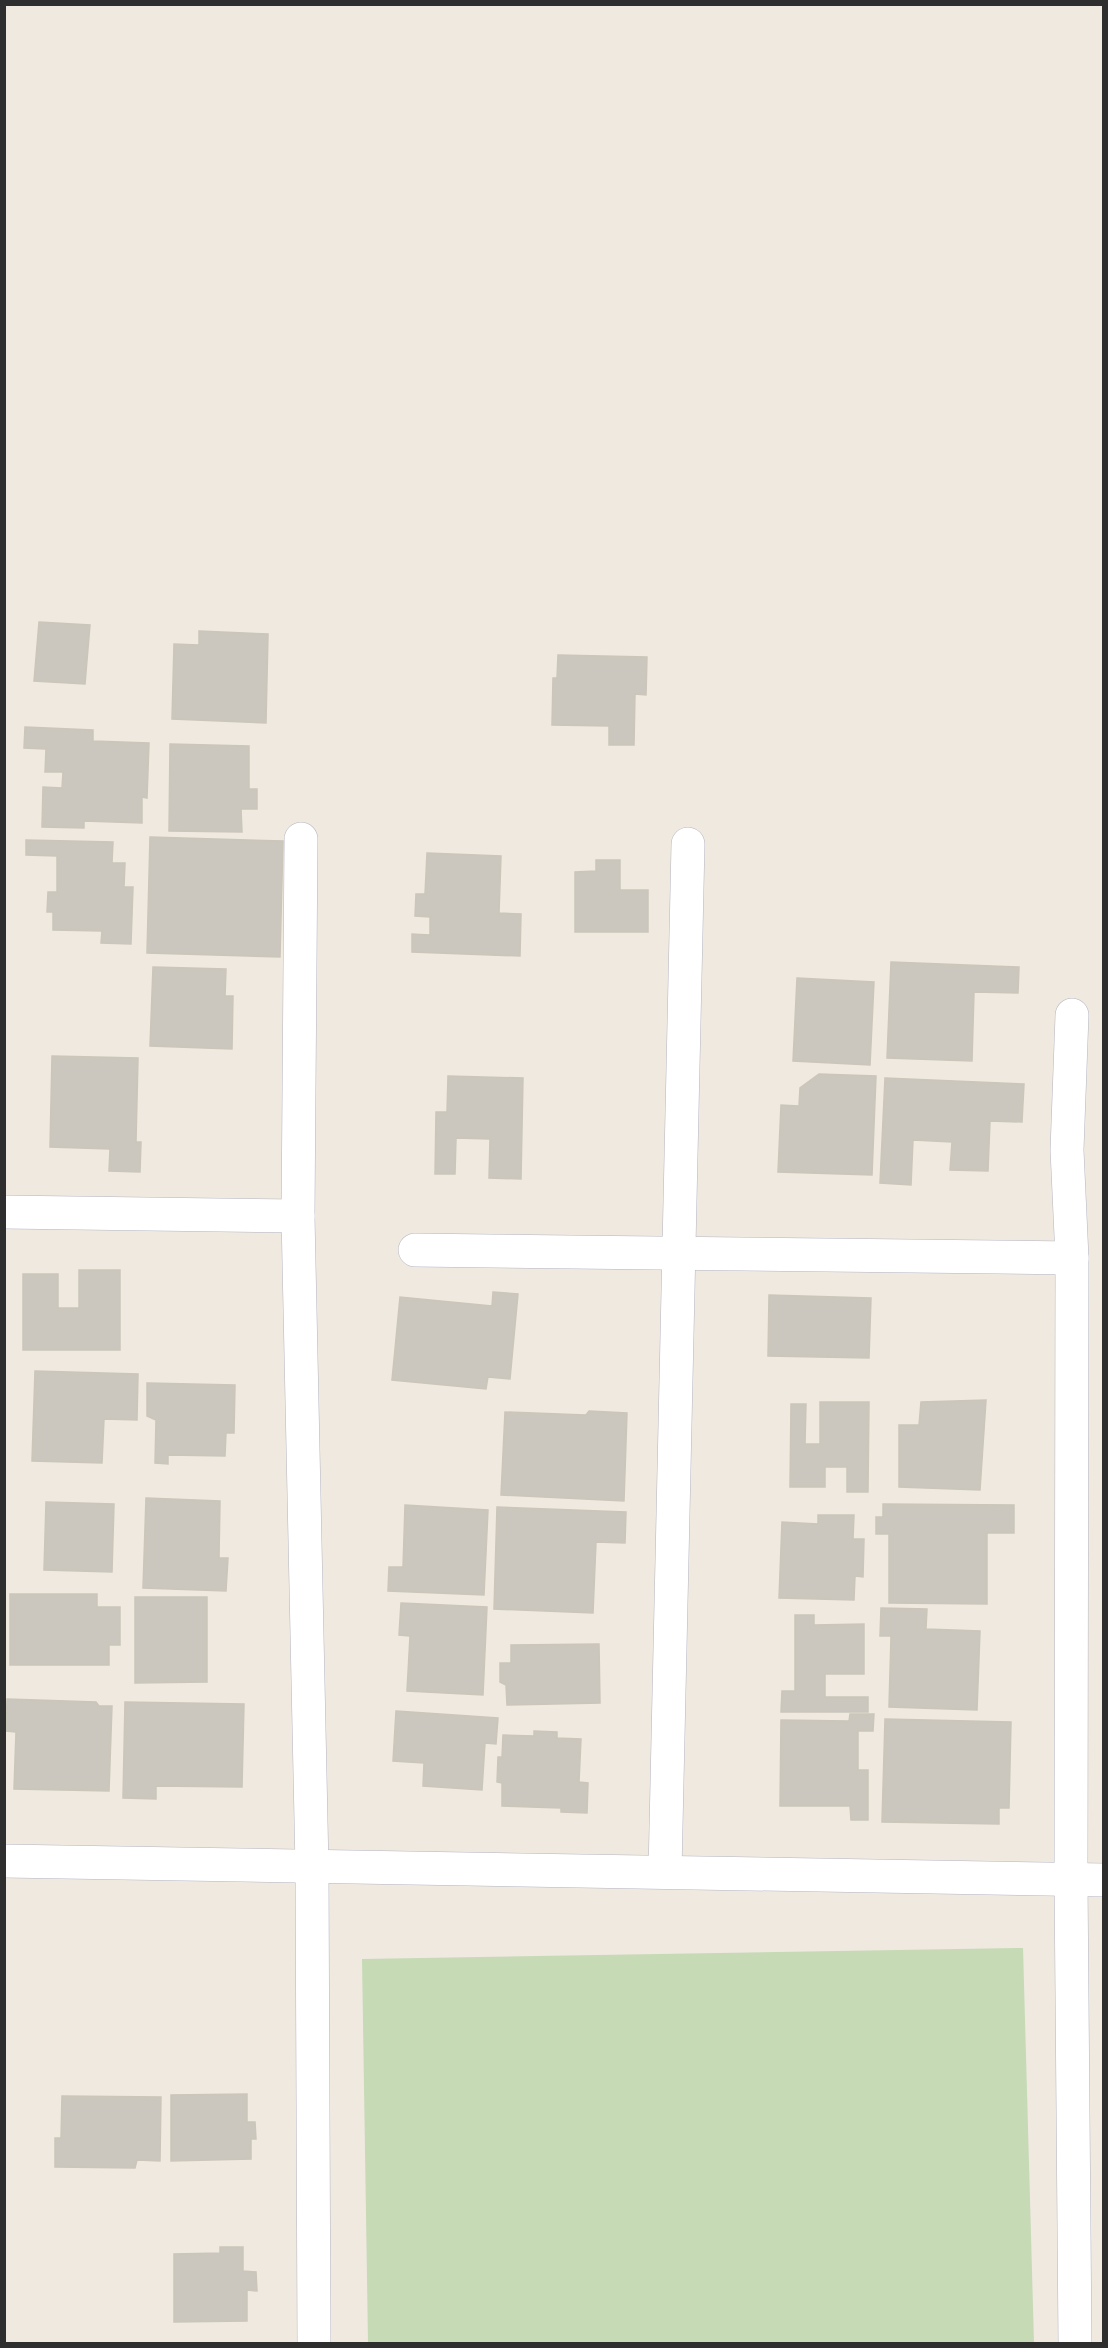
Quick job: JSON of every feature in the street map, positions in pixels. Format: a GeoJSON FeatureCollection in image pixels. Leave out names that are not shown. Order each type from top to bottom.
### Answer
{"type":"FeatureCollection","features":[{"type":"Feature","properties":{"kind":"street"},"geometry":{"type":"LineString","coordinates":[[301,839],[298,1216],[312,1867],[314,2343]]}},
{"type":"Feature","properties":{"kind":"street"},"geometry":{"type":"LineString","coordinates":[[665,1872],[688,844]]}},
{"type":"Feature","properties":{"kind":"street"},"geometry":{"type":"LineString","coordinates":[[1072,1015],[1067,1150],[1072,1258],[1071,1880],[1075,2343]]}},
{"type":"Feature","properties":{"kind":"street"},"geometry":{"type":"LineString","coordinates":[[4,1212],[298,1216]]}},
{"type":"Feature","properties":{"kind":"street"},"geometry":{"type":"LineString","coordinates":[[415,1250],[1072,1258]]}},
{"type":"Feature","properties":{"kind":"street"},"geometry":{"type":"LineString","coordinates":[[4,1861],[1104,1880]]}},
{"type":"Feature","properties":{"kind":"green space"},"geometry":{"type":"Polygon","coordinates":[[[1023,1948],[1034,2343],[368,2343],[362,1959],[1023,1948]]]}},
{"type":"Feature","properties":{"kind":"building"},"geometry":{"type":"Polygon","coordinates":[[[39,622],[90,625],[85,684],[34,681],[39,622]]]}},
{"type":"Feature","properties":{"kind":"building"},"geometry":{"type":"Polygon","coordinates":[[[199,631],[268,634],[266,723],[172,719],[174,644],[199,645],[199,631]]]}},
{"type":"Feature","properties":{"kind":"building"},"geometry":{"type":"Polygon","coordinates":[[[558,655],[647,657],[646,695],[635,694],[634,745],[609,745],[609,726],[552,725],[553,678],[557,678],[558,655]]]}},
{"type":"Feature","properties":{"kind":"building"},"geometry":{"type":"Polygon","coordinates":[[[25,727],[93,730],[93,741],[149,743],[147,798],[142,797],[142,823],[84,821],[84,828],[42,827],[43,787],[62,788],[63,772],[45,772],[46,749],[24,748],[25,727]]]}},
{"type":"Feature","properties":{"kind":"building"},"geometry":{"type":"Polygon","coordinates":[[[170,744],[249,746],[249,789],[257,789],[257,809],[241,809],[242,832],[169,831],[170,744]]]}},
{"type":"Feature","properties":{"kind":"building"},"geometry":{"type":"Polygon","coordinates":[[[150,837],[283,841],[280,957],[147,953],[150,837]]]}},
{"type":"Feature","properties":{"kind":"building"},"geometry":{"type":"Polygon","coordinates":[[[26,840],[113,842],[112,863],[125,863],[124,887],[133,887],[131,944],[101,943],[102,931],[53,930],[53,912],[47,912],[48,892],[57,892],[57,856],[26,855],[26,840]]]}},
{"type":"Feature","properties":{"kind":"building"},"geometry":{"type":"Polygon","coordinates":[[[427,853],[501,856],[499,913],[521,914],[520,956],[412,952],[412,934],[430,935],[430,917],[415,916],[416,894],[425,894],[427,853]]]}},
{"type":"Feature","properties":{"kind":"building"},"geometry":{"type":"Polygon","coordinates":[[[596,860],[620,860],[620,890],[648,890],[648,932],[575,932],[575,872],[596,871],[596,860]]]}},
{"type":"Feature","properties":{"kind":"building"},"geometry":{"type":"Polygon","coordinates":[[[891,962],[1019,967],[1018,993],[974,992],[972,1061],[887,1058],[891,962]]]}},
{"type":"Feature","properties":{"kind":"building"},"geometry":{"type":"Polygon","coordinates":[[[153,967],[226,969],[225,996],[233,996],[232,1049],[150,1046],[153,967]]]}},
{"type":"Feature","properties":{"kind":"building"},"geometry":{"type":"Polygon","coordinates":[[[797,978],[874,982],[870,1065],[793,1061],[797,978]]]}},
{"type":"Feature","properties":{"kind":"building"},"geometry":{"type":"Polygon","coordinates":[[[52,1056],[138,1058],[136,1142],[141,1142],[140,1172],[109,1171],[110,1149],[50,1147],[52,1056]]]}},
{"type":"Feature","properties":{"kind":"building"},"geometry":{"type":"Polygon","coordinates":[[[819,1074],[876,1076],[872,1175],[778,1172],[781,1105],[799,1106],[800,1088],[819,1074]]]}},
{"type":"Feature","properties":{"kind":"building"},"geometry":{"type":"Polygon","coordinates":[[[448,1076],[523,1078],[521,1179],[489,1178],[490,1139],[456,1138],[455,1174],[435,1174],[436,1112],[447,1112],[448,1076]]]}},
{"type":"Feature","properties":{"kind":"building"},"geometry":{"type":"Polygon","coordinates":[[[885,1078],[1024,1084],[1022,1122],[990,1121],[988,1171],[950,1170],[952,1142],[913,1140],[911,1185],[880,1183],[885,1078]]]}},
{"type":"Feature","properties":{"kind":"building"},"geometry":{"type":"Polygon","coordinates":[[[79,1270],[120,1270],[120,1350],[23,1350],[23,1274],[58,1274],[58,1308],[79,1308],[79,1270]]]}},
{"type":"Feature","properties":{"kind":"building"},"geometry":{"type":"Polygon","coordinates":[[[493,1292],[518,1294],[510,1379],[488,1377],[486,1389],[392,1380],[400,1297],[492,1306],[493,1292]]]}},
{"type":"Feature","properties":{"kind":"building"},"geometry":{"type":"Polygon","coordinates":[[[769,1295],[871,1298],[869,1358],[768,1356],[769,1295]]]}},
{"type":"Feature","properties":{"kind":"building"},"geometry":{"type":"Polygon","coordinates":[[[35,1371],[138,1374],[137,1420],[104,1419],[102,1463],[32,1461],[35,1371]]]}},
{"type":"Feature","properties":{"kind":"building"},"geometry":{"type":"Polygon","coordinates":[[[147,1383],[235,1385],[234,1433],[226,1433],[225,1456],[168,1455],[168,1464],[155,1463],[156,1420],[147,1416],[147,1383]]]}},
{"type":"Feature","properties":{"kind":"building"},"geometry":{"type":"Polygon","coordinates":[[[986,1400],[980,1490],[899,1487],[899,1425],[919,1425],[921,1402],[986,1400]]]}},
{"type":"Feature","properties":{"kind":"building"},"geometry":{"type":"Polygon","coordinates":[[[820,1402],[869,1402],[868,1492],[847,1492],[847,1467],[825,1467],[825,1487],[790,1487],[791,1404],[806,1404],[805,1444],[820,1444],[820,1402]]]}},
{"type":"Feature","properties":{"kind":"building"},"geometry":{"type":"Polygon","coordinates":[[[589,1411],[627,1413],[624,1501],[501,1495],[505,1412],[586,1415],[589,1411]]]}},
{"type":"Feature","properties":{"kind":"building"},"geometry":{"type":"Polygon","coordinates":[[[146,1498],[220,1501],[219,1558],[228,1558],[226,1591],[143,1588],[146,1498]]]}},
{"type":"Feature","properties":{"kind":"building"},"geometry":{"type":"Polygon","coordinates":[[[46,1502],[114,1504],[112,1572],[44,1570],[46,1502]]]}},
{"type":"Feature","properties":{"kind":"building"},"geometry":{"type":"Polygon","coordinates":[[[883,1504],[1014,1505],[1014,1533],[987,1533],[987,1604],[889,1603],[889,1534],[876,1534],[876,1517],[883,1517],[883,1504]]]}},
{"type":"Feature","properties":{"kind":"building"},"geometry":{"type":"Polygon","coordinates":[[[405,1505],[488,1510],[484,1595],[388,1591],[389,1567],[403,1567],[405,1505]]]}},
{"type":"Feature","properties":{"kind":"building"},"geometry":{"type":"Polygon","coordinates":[[[497,1507],[626,1512],[625,1543],[596,1542],[593,1613],[494,1609],[497,1507]]]}},
{"type":"Feature","properties":{"kind":"building"},"geometry":{"type":"Polygon","coordinates":[[[818,1515],[854,1515],[853,1539],[864,1539],[863,1577],[855,1576],[854,1600],[779,1598],[782,1522],[818,1524],[818,1515]]]}},
{"type":"Feature","properties":{"kind":"building"},"geometry":{"type":"Polygon","coordinates":[[[10,1594],[97,1594],[97,1607],[120,1607],[120,1645],[109,1645],[109,1665],[10,1665],[10,1594]]]}},
{"type":"Feature","properties":{"kind":"building"},"geometry":{"type":"Polygon","coordinates":[[[135,1597],[207,1597],[207,1682],[135,1683],[135,1597]]]}},
{"type":"Feature","properties":{"kind":"building"},"geometry":{"type":"Polygon","coordinates":[[[401,1603],[487,1607],[483,1695],[407,1691],[410,1636],[399,1635],[401,1603]]]}},
{"type":"Feature","properties":{"kind":"building"},"geometry":{"type":"Polygon","coordinates":[[[881,1608],[927,1609],[926,1629],[980,1631],[977,1710],[889,1707],[891,1636],[880,1636],[881,1608]]]}},
{"type":"Feature","properties":{"kind":"building"},"geometry":{"type":"Polygon","coordinates":[[[795,1615],[814,1615],[814,1625],[864,1624],[864,1674],[825,1674],[825,1697],[868,1697],[868,1712],[781,1712],[782,1691],[795,1691],[795,1615]]]}},
{"type":"Feature","properties":{"kind":"building"},"geometry":{"type":"Polygon","coordinates":[[[599,1644],[600,1703],[507,1705],[506,1685],[500,1682],[500,1663],[511,1663],[511,1645],[599,1644]]]}},
{"type":"Feature","properties":{"kind":"building"},"geometry":{"type":"Polygon","coordinates":[[[7,1699],[96,1702],[99,1706],[112,1706],[109,1791],[14,1789],[16,1732],[6,1731],[7,1699]]]}},
{"type":"Feature","properties":{"kind":"building"},"geometry":{"type":"Polygon","coordinates":[[[125,1702],[244,1704],[242,1787],[156,1786],[156,1799],[123,1798],[125,1702]]]}},
{"type":"Feature","properties":{"kind":"building"},"geometry":{"type":"Polygon","coordinates":[[[396,1711],[498,1718],[496,1744],[485,1743],[482,1790],[423,1786],[424,1763],[393,1761],[396,1711]]]}},
{"type":"Feature","properties":{"kind":"building"},"geometry":{"type":"Polygon","coordinates":[[[850,1714],[874,1714],[873,1731],[858,1731],[858,1770],[868,1770],[868,1820],[851,1820],[850,1806],[780,1806],[781,1720],[849,1721],[850,1714]]]}},
{"type":"Feature","properties":{"kind":"building"},"geometry":{"type":"Polygon","coordinates":[[[885,1719],[1011,1722],[1009,1808],[999,1808],[999,1824],[882,1822],[885,1719]]]}},
{"type":"Feature","properties":{"kind":"building"},"geometry":{"type":"Polygon","coordinates":[[[534,1731],[557,1732],[557,1738],[581,1739],[579,1782],[588,1783],[587,1813],[561,1812],[561,1808],[502,1806],[502,1783],[497,1782],[498,1757],[502,1757],[503,1735],[534,1736],[534,1731]]]}},
{"type":"Feature","properties":{"kind":"building"},"geometry":{"type":"Polygon","coordinates":[[[247,2094],[247,2122],[255,2122],[256,2139],[251,2139],[251,2159],[171,2161],[171,2095],[247,2094]]]}},
{"type":"Feature","properties":{"kind":"building"},"geometry":{"type":"Polygon","coordinates":[[[62,2096],[161,2097],[160,2161],[137,2160],[135,2168],[55,2167],[55,2138],[61,2138],[62,2096]]]}},
{"type":"Feature","properties":{"kind":"building"},"geometry":{"type":"Polygon","coordinates":[[[220,2247],[243,2247],[243,2271],[256,2272],[257,2291],[247,2290],[247,2321],[174,2322],[174,2254],[220,2253],[220,2247]]]}}]}
